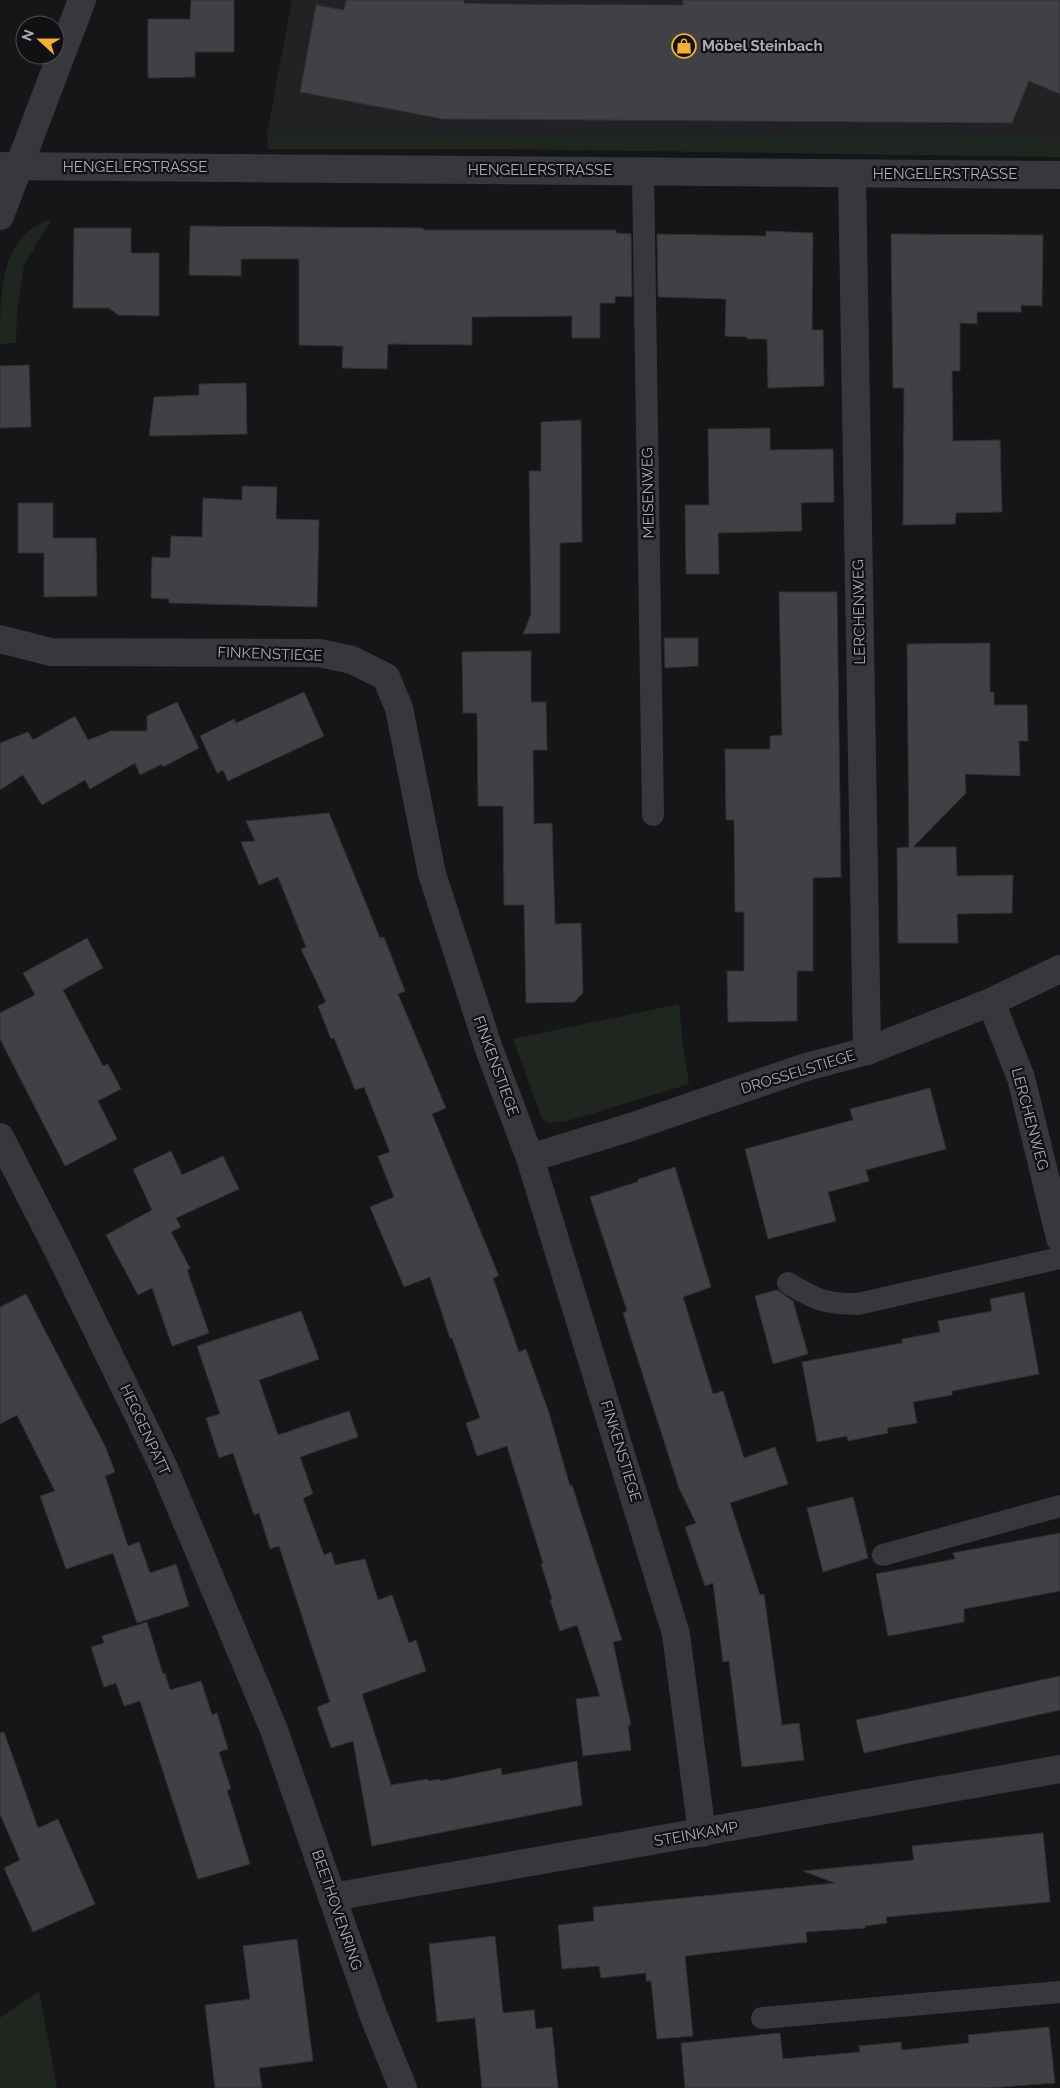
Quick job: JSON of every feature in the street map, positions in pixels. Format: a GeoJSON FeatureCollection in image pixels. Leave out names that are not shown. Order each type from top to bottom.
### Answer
{"type":"FeatureCollection","features":[{"type":"Feature","properties":{"kind":"street"},"geometry":{"type":"LineString","coordinates":[[0,216],[10,166],[82,0]]}},
{"type":"Feature","properties":{"kind":"street","name":"HENGELERSTRASSE"},"geometry":{"type":"LineString","coordinates":[[10,166],[1060,175]]}},
{"type":"Feature","properties":{"kind":"street","name":"LERCHENWEG"},"geometry":{"type":"LineString","coordinates":[[852,174],[867,1050]]}},
{"type":"Feature","properties":{"kind":"street","name":"FINKENSTIEGE"},"geometry":{"type":"LineString","coordinates":[[0,639],[52,652],[319,653],[352,660],[386,677],[399,708],[432,874],[489,1049],[530,1158],[676,1634],[702,1833]]}},
{"type":"Feature","properties":{"kind":"street","name":"DROSSELSTIEGE"},"geometry":{"type":"LineString","coordinates":[[530,1158],[632,1126],[806,1067],[867,1050],[992,1002],[1060,969]]}},
{"type":"Feature","properties":{"kind":"street","name":"LERCHENWEG"},"geometry":{"type":"LineString","coordinates":[[992,1002],[1021,1078],[1060,1237]]}},
{"type":"Feature","properties":{"kind":"street","name":"HEGGENPATT"},"geometry":{"type":"LineString","coordinates":[[0,1137],[59,1252],[164,1468],[274,1730]]}},
{"type":"Feature","properties":{"kind":"street","name":"BEETHOVENRING"},"geometry":{"type":"LineString","coordinates":[[274,1730],[374,2016],[404,2088]]}},
{"type":"Feature","properties":{"kind":"street","name":"STEINKAMP"},"geometry":{"type":"LineString","coordinates":[[332,1897],[1060,1769]]}},
{"type":"Feature","properties":{"kind":"lane","name":"MEISENWEG"},"geometry":{"type":"LineString","coordinates":[[643,171],[653,815]]}},
{"type":"Feature","properties":{"kind":"lane"},"geometry":{"type":"LineString","coordinates":[[788,1283],[814,1298],[838,1304],[858,1304],[1060,1258]]}},
{"type":"Feature","properties":{"kind":"lane"},"geometry":{"type":"LineString","coordinates":[[882,1555],[1060,1506]]}},
{"type":"Feature","properties":{"kind":"lane"},"geometry":{"type":"LineString","coordinates":[[762,2018],[1060,1992]]}},
{"type":"Feature","properties":{"kind":"shaded area","name":"Möbel Steinbach"},"geometry":{"type":"Polygon","coordinates":[[[292,0],[1060,0],[1060,137],[267,133],[292,0]]]}},
{"type":"Feature","properties":{"kind":"shaded area"},"geometry":{"type":"Polygon","coordinates":[[[267,133],[1060,137],[1060,157],[495,149],[268,149],[267,133]]]}},
{"type":"Feature","properties":{"kind":"shaded area"},"geometry":{"type":"Polygon","coordinates":[[[52,219],[24,265],[17,313],[16,343],[0,344],[1,304],[6,268],[22,238],[35,227],[52,219]]]}},
{"type":"Feature","properties":{"kind":"shaded area"},"geometry":{"type":"Polygon","coordinates":[[[679,1004],[689,1084],[568,1121],[549,1123],[542,1119],[513,1039],[679,1004]]]}},
{"type":"Feature","properties":{"kind":"shaded area"},"geometry":{"type":"Polygon","coordinates":[[[39,1991],[57,2088],[0,2088],[0,2018],[39,1991]]]}},
{"type":"Feature","properties":{"kind":"building"},"geometry":{"type":"Polygon","coordinates":[[[191,0],[234,0],[234,52],[195,52],[195,77],[148,78],[148,19],[190,19],[191,0]]]}},
{"type":"Feature","properties":{"kind":"building","name":"Möbel Steinbach"},"geometry":{"type":"Polygon","coordinates":[[[346,0],[464,0],[464,3],[490,4],[683,5],[683,0],[1060,0],[1060,94],[1029,81],[1012,123],[443,119],[300,92],[316,5],[344,10],[346,0]]]}},
{"type":"Feature","properties":{"kind":"building"},"geometry":{"type":"Polygon","coordinates":[[[190,226],[423,228],[423,230],[616,230],[616,233],[631,234],[632,297],[615,296],[615,303],[600,303],[600,338],[572,338],[572,316],[472,317],[472,345],[388,344],[387,369],[342,368],[343,346],[299,345],[299,259],[241,259],[241,276],[189,275],[190,226]]]}},
{"type":"Feature","properties":{"kind":"building"},"geometry":{"type":"Polygon","coordinates":[[[74,228],[131,228],[131,253],[159,253],[159,316],[118,315],[109,308],[73,308],[74,228]]]}},
{"type":"Feature","properties":{"kind":"building"},"geometry":{"type":"Polygon","coordinates":[[[766,231],[813,233],[812,330],[823,330],[824,386],[768,388],[767,339],[725,336],[726,299],[658,297],[657,234],[766,236],[766,231]]]}},
{"type":"Feature","properties":{"kind":"building"},"geometry":{"type":"Polygon","coordinates":[[[891,234],[1043,235],[1042,306],[1021,305],[1021,312],[977,312],[977,324],[960,323],[960,371],[952,371],[953,441],[1000,440],[1002,512],[956,513],[955,524],[903,525],[904,388],[893,388],[891,234]]]}},
{"type":"Feature","properties":{"kind":"building"},"geometry":{"type":"Polygon","coordinates":[[[29,365],[31,427],[0,428],[0,366],[29,365]]]}},
{"type":"Feature","properties":{"kind":"building"},"geometry":{"type":"Polygon","coordinates":[[[246,383],[247,434],[149,436],[154,397],[199,395],[199,384],[246,383]]]}},
{"type":"Feature","properties":{"kind":"building"},"geometry":{"type":"Polygon","coordinates":[[[581,420],[582,542],[560,543],[560,633],[523,634],[531,614],[529,471],[541,471],[541,422],[581,420]]]}},
{"type":"Feature","properties":{"kind":"building"},"geometry":{"type":"Polygon","coordinates":[[[770,428],[770,450],[833,449],[834,502],[801,503],[802,531],[718,533],[719,574],[686,574],[685,505],[709,505],[708,429],[770,428]]]}},
{"type":"Feature","properties":{"kind":"building"},"geometry":{"type":"Polygon","coordinates":[[[242,486],[277,487],[276,519],[319,520],[317,607],[169,603],[169,599],[151,598],[152,557],[170,558],[171,536],[202,537],[203,498],[242,500],[242,486]]]}},
{"type":"Feature","properties":{"kind":"building"},"geometry":{"type":"Polygon","coordinates":[[[18,503],[53,503],[53,538],[96,538],[97,596],[44,597],[44,553],[18,553],[18,503]]]}},
{"type":"Feature","properties":{"kind":"building"},"geometry":{"type":"Polygon","coordinates":[[[779,592],[837,592],[841,877],[813,878],[813,971],[797,971],[797,1021],[728,1022],[727,971],[744,971],[744,912],[735,912],[734,820],[726,820],[725,749],[770,749],[770,736],[782,735],[779,592]]]}},
{"type":"Feature","properties":{"kind":"building"},"geometry":{"type":"Polygon","coordinates":[[[664,638],[698,638],[698,666],[665,668],[664,638]]]}},
{"type":"Feature","properties":{"kind":"building"},"geometry":{"type":"Polygon","coordinates":[[[990,643],[990,692],[994,692],[994,705],[1027,705],[1028,741],[1019,741],[1020,776],[965,774],[966,793],[913,847],[956,847],[957,876],[1013,875],[1012,913],[957,914],[958,943],[898,943],[897,848],[909,847],[907,644],[990,643]]]}},
{"type":"Feature","properties":{"kind":"building"},"geometry":{"type":"Polygon","coordinates":[[[531,651],[531,702],[546,702],[547,750],[533,750],[534,824],[552,823],[555,924],[581,923],[583,993],[574,1002],[526,1003],[524,905],[504,905],[503,806],[478,806],[477,713],[463,713],[462,652],[531,651]]]}},
{"type":"Feature","properties":{"kind":"building"},"geometry":{"type":"Polygon","coordinates":[[[304,692],[324,736],[228,781],[223,770],[217,773],[200,736],[234,719],[236,723],[304,692]]]}},
{"type":"Feature","properties":{"kind":"building"},"geometry":{"type":"Polygon","coordinates":[[[177,702],[199,748],[163,767],[162,764],[140,775],[135,763],[90,789],[85,780],[42,805],[23,775],[0,790],[0,743],[28,732],[33,740],[75,716],[88,740],[111,731],[147,731],[147,716],[177,702]]]}},
{"type":"Feature","properties":{"kind":"building"},"geometry":{"type":"Polygon","coordinates":[[[329,813],[380,938],[384,937],[405,991],[398,994],[446,1108],[432,1114],[499,1276],[493,1278],[519,1352],[526,1349],[549,1413],[570,1486],[572,1485],[622,1640],[613,1642],[631,1725],[628,1725],[631,1750],[583,1756],[576,1699],[600,1696],[577,1625],[560,1631],[541,1564],[543,1563],[507,1446],[477,1456],[466,1423],[480,1418],[452,1338],[450,1338],[430,1277],[404,1287],[370,1207],[394,1197],[378,1156],[390,1152],[364,1087],[355,1090],[334,1038],[331,1039],[318,1006],[326,1002],[301,949],[306,947],[278,877],[259,885],[241,842],[255,841],[246,821],[329,813]]]}},
{"type":"Feature","properties":{"kind":"building"},"geometry":{"type":"Polygon","coordinates":[[[87,938],[103,968],[63,990],[103,1066],[108,1064],[121,1089],[98,1101],[117,1139],[65,1166],[0,1039],[0,1013],[35,995],[23,973],[87,938]]]}},
{"type":"Feature","properties":{"kind":"building"},"geometry":{"type":"Polygon","coordinates":[[[930,1088],[946,1149],[866,1170],[869,1181],[828,1192],[836,1221],[768,1239],[745,1149],[853,1120],[850,1109],[930,1088]]]}},
{"type":"Feature","properties":{"kind":"building"},"geometry":{"type":"Polygon","coordinates":[[[171,1151],[182,1175],[223,1156],[239,1189],[176,1218],[181,1227],[171,1232],[190,1268],[187,1270],[209,1333],[172,1346],[152,1288],[138,1295],[106,1235],[152,1210],[133,1169],[171,1151]]]}},
{"type":"Feature","properties":{"kind":"building"},"geometry":{"type":"Polygon","coordinates":[[[675,1167],[711,1287],[683,1297],[713,1394],[723,1391],[744,1458],[775,1447],[788,1484],[730,1503],[760,1595],[764,1594],[782,1725],[799,1723],[804,1760],[742,1767],[729,1661],[723,1662],[713,1583],[705,1586],[685,1527],[696,1523],[679,1488],[623,1313],[627,1311],[590,1197],[675,1167]]]}},
{"type":"Feature","properties":{"kind":"building"},"geometry":{"type":"Polygon","coordinates":[[[777,1290],[793,1301],[808,1354],[773,1364],[755,1296],[777,1290]]]}},
{"type":"Feature","properties":{"kind":"building"},"geometry":{"type":"Polygon","coordinates":[[[1024,1292],[1039,1374],[952,1391],[952,1395],[913,1402],[917,1423],[887,1428],[888,1433],[848,1441],[847,1436],[817,1442],[802,1362],[902,1343],[902,1339],[940,1332],[938,1321],[992,1311],[990,1299],[1024,1292]]]}},
{"type":"Feature","properties":{"kind":"building"},"geometry":{"type":"Polygon","coordinates":[[[26,1294],[106,1448],[115,1472],[105,1476],[128,1546],[139,1542],[150,1573],[176,1564],[189,1606],[137,1623],[113,1553],[66,1569],[40,1496],[55,1491],[17,1415],[0,1424],[0,1307],[26,1294]]]}},
{"type":"Feature","properties":{"kind":"building"},"geometry":{"type":"Polygon","coordinates":[[[301,1311],[319,1359],[259,1380],[278,1435],[349,1411],[358,1437],[300,1457],[313,1494],[303,1498],[324,1555],[331,1552],[335,1565],[365,1559],[378,1600],[392,1595],[409,1643],[416,1640],[426,1671],[362,1694],[391,1785],[428,1779],[428,1781],[440,1779],[440,1781],[501,1768],[502,1775],[577,1761],[582,1805],[372,1846],[353,1741],[331,1748],[317,1707],[330,1702],[279,1546],[270,1549],[259,1513],[254,1515],[233,1453],[219,1458],[206,1418],[220,1414],[197,1346],[301,1311]]]}},
{"type":"Feature","properties":{"kind":"building"},"geometry":{"type":"Polygon","coordinates":[[[853,1497],[868,1558],[823,1572],[807,1508],[853,1497]]]}},
{"type":"Feature","properties":{"kind":"building"},"geometry":{"type":"Polygon","coordinates":[[[1060,1533],[1060,1591],[964,1609],[964,1622],[888,1636],[876,1574],[955,1559],[953,1553],[1060,1533]]]}},
{"type":"Feature","properties":{"kind":"building"},"geometry":{"type":"Polygon","coordinates":[[[147,1622],[163,1674],[165,1673],[170,1690],[201,1681],[212,1715],[217,1713],[228,1749],[219,1752],[231,1789],[227,1790],[250,1864],[198,1879],[140,1701],[124,1706],[116,1683],[104,1687],[91,1647],[104,1643],[102,1636],[147,1622]]]}},
{"type":"Feature","properties":{"kind":"building"},"geometry":{"type":"Polygon","coordinates":[[[1060,1676],[1060,1710],[864,1753],[856,1720],[1060,1676]]]}},
{"type":"Feature","properties":{"kind":"building"},"geometry":{"type":"Polygon","coordinates":[[[4,1732],[38,1828],[58,1819],[95,1904],[33,1932],[4,1868],[20,1860],[0,1814],[0,1733],[4,1732]]]}},
{"type":"Feature","properties":{"kind":"building"},"geometry":{"type":"Polygon","coordinates":[[[1043,1833],[1050,1902],[886,1917],[887,1923],[865,1926],[865,1928],[806,1932],[807,1942],[685,1956],[693,2036],[657,2039],[651,1981],[646,1981],[646,1973],[601,1978],[599,1966],[562,1969],[558,1925],[594,1921],[593,1907],[835,1883],[803,1871],[914,1860],[912,1846],[1043,1833]]]}},
{"type":"Feature","properties":{"kind":"building"},"geometry":{"type":"Polygon","coordinates":[[[495,1936],[503,2013],[534,2010],[536,2029],[552,2027],[558,2088],[482,2088],[475,2018],[437,2022],[429,1944],[495,1936]]]}},
{"type":"Feature","properties":{"kind":"building"},"geometry":{"type":"Polygon","coordinates":[[[297,1939],[313,2061],[259,2068],[262,2088],[215,2088],[205,2005],[250,1999],[243,1946],[297,1939]]]}},
{"type":"Feature","properties":{"kind":"building"},"geometry":{"type":"Polygon","coordinates":[[[1049,2027],[1055,2083],[988,2088],[685,2088],[681,2043],[780,2033],[783,2059],[860,2052],[859,2046],[901,2042],[902,2050],[969,2043],[968,2035],[1049,2027]]]}},
{"type":"Feature","properties":{"kind":"place","name":"Möbel Steinbach"},"geometry":{"type":"Point","coordinates":[684,46]}}]}
